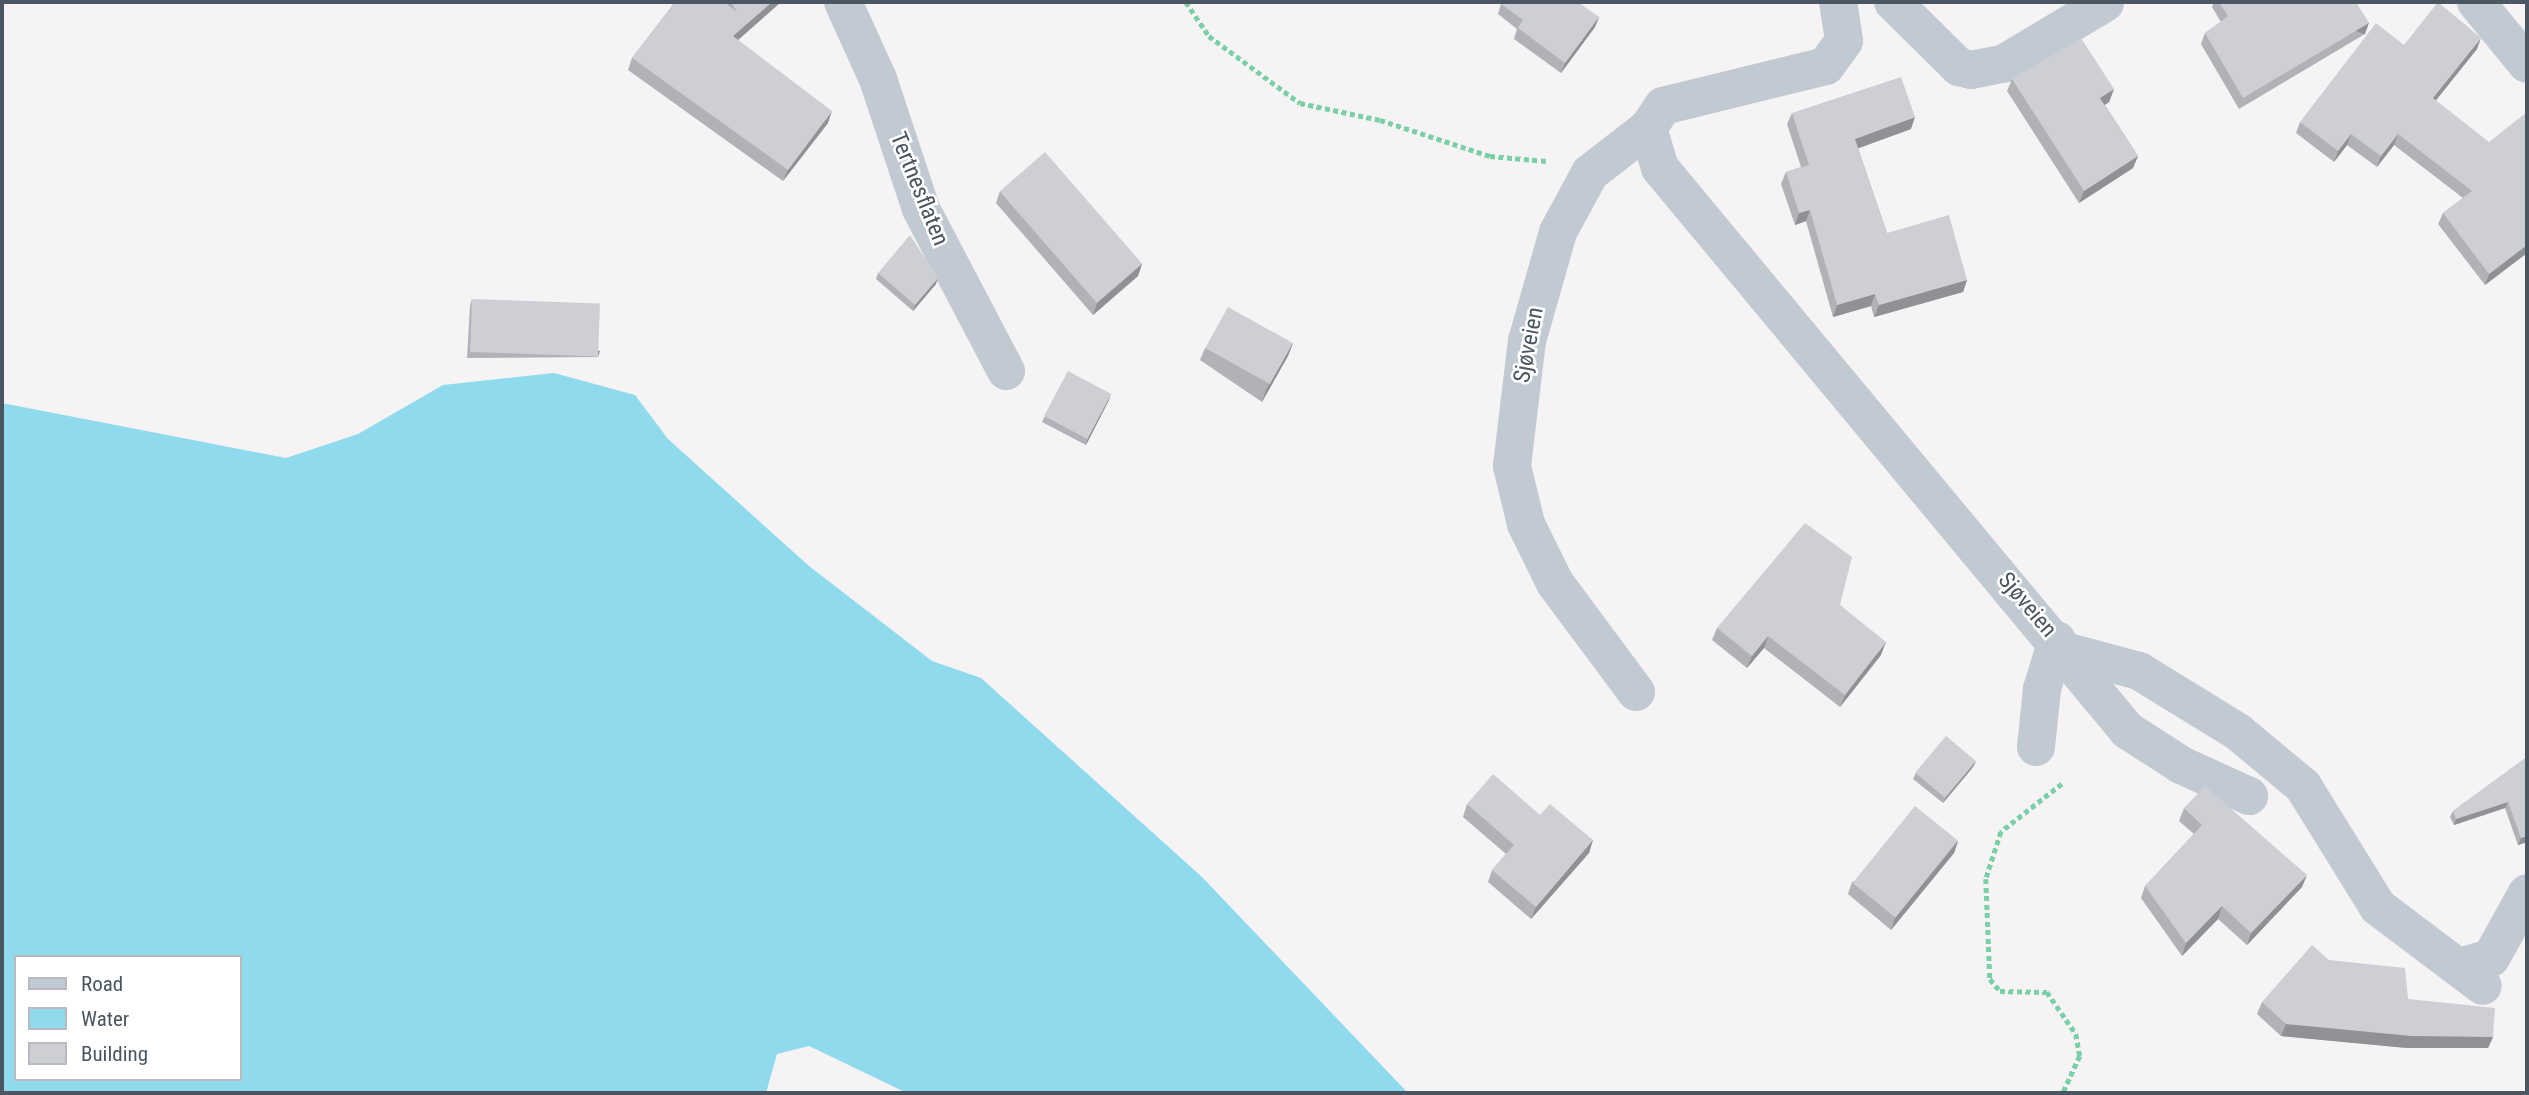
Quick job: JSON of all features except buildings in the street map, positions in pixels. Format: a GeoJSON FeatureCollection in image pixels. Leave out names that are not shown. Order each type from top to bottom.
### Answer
{"type":"FeatureCollection","features":[{"type":"Feature","properties":{"kind":"street","name":"Tertnesflaten"},"geometry":{"type":"LineString","coordinates":[[843,2],[921,209],[1006,371]]}},
{"type":"Feature","properties":{"kind":"street","name":"Sjøveien"},"geometry":{"type":"LineString","coordinates":[[1636,692],[1555,583],[1526,524],[1512,466],[1527,341],[1545,270],[1590,173],[1648,128],[1679,98],[1826,66],[1844,41],[1838,2]]}},
{"type":"Feature","properties":{"kind":"street"},"geometry":{"type":"LineString","coordinates":[[1893,2],[1959,67],[1971,70],[2003,64],[2105,3]]}},
{"type":"Feature","properties":{"kind":"street"},"geometry":{"type":"LineString","coordinates":[[2476,2],[2527,64]]}},
{"type":"Feature","properties":{"kind":"street","name":"Sjøveien"},"geometry":{"type":"LineString","coordinates":[[1648,128],[1660,168],[1677,195],[2061,646],[2145,674],[2238,732],[2303,786],[2378,906],[2436,957],[2471,977],[2491,958],[2527,893]]}},
{"type":"Feature","properties":{"kind":"street"},"geometry":{"type":"LineString","coordinates":[[2036,747],[2042,689],[2061,646],[2127,730],[2181,765],[2249,796]]}},
{"type":"Feature","properties":{"kind":"street"},"geometry":{"type":"LineString","coordinates":[[2127,730],[2148,704],[2145,674]]}},
{"type":"Feature","properties":{"kind":"path"},"geometry":{"type":"LineString","coordinates":[[1186,2],[1209,36],[1300,103],[1380,120],[1490,156],[1558,162],[1590,173]]}},
{"type":"Feature","properties":{"kind":"path"},"geometry":{"type":"LineString","coordinates":[[2063,1093],[2080,1056],[2077,1034],[2047,992],[2000,991],[1990,979],[1986,879],[2001,832],[2066,780]]}},
{"type":"Feature","properties":{"kind":"water"},"geometry":{"type":"Polygon","coordinates":[[[554,373],[635,395],[668,439],[809,566],[932,661],[981,678],[1202,877],[1408,1093],[907,1093],[809,1046],[777,1054],[766,1093],[2,1093],[2,403],[286,458],[358,434],[443,385],[554,373]]]}}]}
